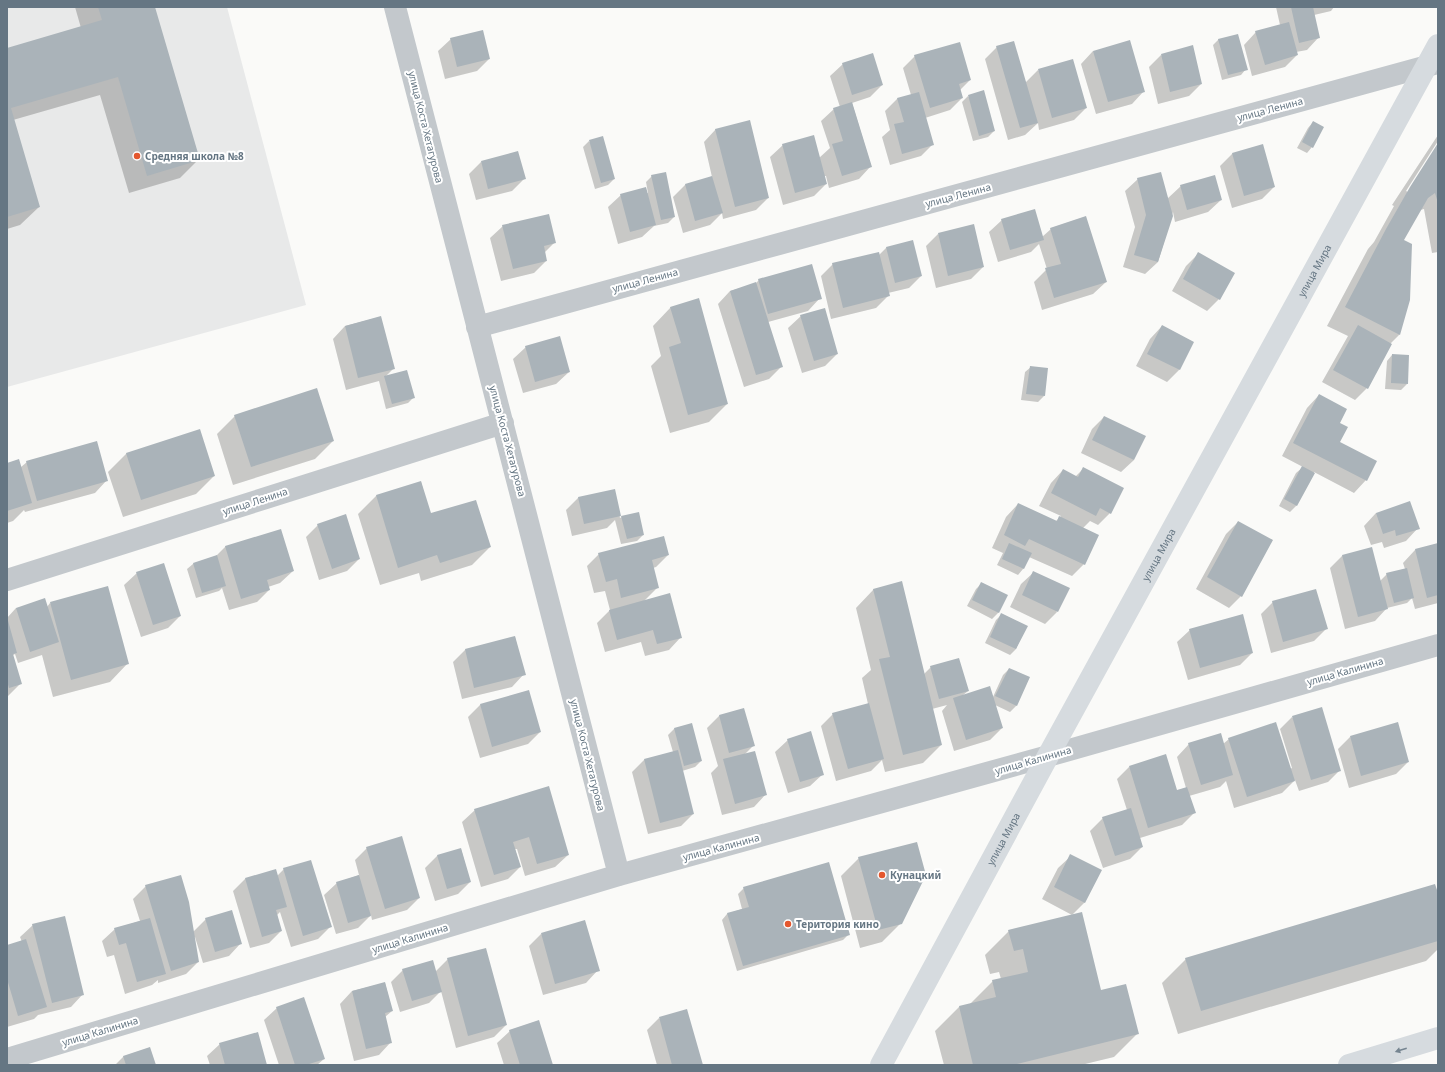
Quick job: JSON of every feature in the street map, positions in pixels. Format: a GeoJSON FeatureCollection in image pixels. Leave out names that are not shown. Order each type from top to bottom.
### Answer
{"type":"FeatureCollection","features":[{"type":"Feature","properties":{"kind":"main road","name":"улица Мира"},"geometry":{"type":"LineString","coordinates":[[881,1065],[1048,756],[1432,64],[1438,45]]}},
{"type":"Feature","properties":{"kind":"main road"},"geometry":{"type":"LineString","coordinates":[[1349,1065],[1438,1038]]}},
{"type":"Feature","properties":{"kind":"street","name":"улица Коста Хетагурова"},"geometry":{"type":"LineString","coordinates":[[395,7],[619,875]]}},
{"type":"Feature","properties":{"kind":"street","name":"улица Ленина"},"geometry":{"type":"LineString","coordinates":[[477,326],[1432,64]]}},
{"type":"Feature","properties":{"kind":"street","name":"улица Ленина"},"geometry":{"type":"LineString","coordinates":[[7,580],[503,423]]}},
{"type":"Feature","properties":{"kind":"street","name":"улица Калинина"},"geometry":{"type":"LineString","coordinates":[[7,1059],[619,875],[1048,756],[1438,645]]}},
{"type":"Feature","properties":{"kind":"shaded area","name":"Средняя школа №8"},"geometry":{"type":"Polygon","coordinates":[[[7,7],[227,7],[306,305],[7,387],[7,7]]]}},
{"type":"Feature","properties":{"kind":"building"},"geometry":{"type":"Polygon","coordinates":[[[98,7],[155,7],[200,160],[147,176],[118,77],[11,108],[40,207],[7,217],[7,48],[102,20],[98,7]]]}},
{"type":"Feature","properties":{"kind":"building"},"geometry":{"type":"Polygon","coordinates":[[[1291,7],[1313,7],[1320,38],[1299,43],[1291,7]]]}},
{"type":"Feature","properties":{"kind":"building"},"geometry":{"type":"Polygon","coordinates":[[[1289,22],[1298,55],[1265,65],[1255,31],[1289,22]]]}},
{"type":"Feature","properties":{"kind":"building"},"geometry":{"type":"Polygon","coordinates":[[[483,30],[490,59],[457,67],[450,38],[483,30]]]}},
{"type":"Feature","properties":{"kind":"building"},"geometry":{"type":"Polygon","coordinates":[[[1238,34],[1248,70],[1228,75],[1218,39],[1238,34]]]}},
{"type":"Feature","properties":{"kind":"building"},"geometry":{"type":"Polygon","coordinates":[[[1130,40],[1145,92],[1108,102],[1093,51],[1130,40]]]}},
{"type":"Feature","properties":{"kind":"building"},"geometry":{"type":"Polygon","coordinates":[[[1014,41],[1038,123],[1020,128],[996,46],[1014,41]]]}},
{"type":"Feature","properties":{"kind":"building"},"geometry":{"type":"Polygon","coordinates":[[[960,42],[971,80],[959,84],[963,98],[930,108],[914,55],[960,42]]]}},
{"type":"Feature","properties":{"kind":"building"},"geometry":{"type":"Polygon","coordinates":[[[1193,45],[1202,84],[1170,92],[1161,54],[1193,45]]]}},
{"type":"Feature","properties":{"kind":"building"},"geometry":{"type":"Polygon","coordinates":[[[873,53],[883,85],[852,95],[842,63],[873,53]]]}},
{"type":"Feature","properties":{"kind":"building"},"geometry":{"type":"Polygon","coordinates":[[[1073,59],[1087,108],[1052,118],[1038,69],[1073,59]]]}},
{"type":"Feature","properties":{"kind":"building"},"geometry":{"type":"Polygon","coordinates":[[[984,90],[995,131],[979,136],[968,95],[984,90]]]}},
{"type":"Feature","properties":{"kind":"building"},"geometry":{"type":"Polygon","coordinates":[[[919,92],[934,145],[902,154],[894,124],[904,122],[897,98],[919,92]]]}},
{"type":"Feature","properties":{"kind":"building"},"geometry":{"type":"Polygon","coordinates":[[[852,102],[872,167],[842,176],[832,144],[843,141],[833,108],[852,102]]]}},
{"type":"Feature","properties":{"kind":"building"},"geometry":{"type":"Polygon","coordinates":[[[750,120],[769,198],[735,207],[715,129],[750,120]]]}},
{"type":"Feature","properties":{"kind":"building"},"geometry":{"type":"Polygon","coordinates":[[[1313,121],[1324,127],[1313,148],[1302,142],[1313,121]]]}},
{"type":"Feature","properties":{"kind":"building"},"geometry":{"type":"Polygon","coordinates":[[[814,135],[827,184],[795,193],[782,144],[814,135]]]}},
{"type":"Feature","properties":{"kind":"building"},"geometry":{"type":"Polygon","coordinates":[[[603,136],[615,179],[601,183],[589,140],[603,136]]]}},
{"type":"Feature","properties":{"kind":"building"},"geometry":{"type":"Polygon","coordinates":[[[1438,143],[1438,203],[1435,193],[1428,198],[1404,240],[1412,244],[1410,300],[1400,335],[1345,307],[1386,229],[1438,143]]]}},
{"type":"Feature","properties":{"kind":"building"},"geometry":{"type":"Polygon","coordinates":[[[1263,144],[1275,187],[1244,196],[1232,153],[1263,144]]]}},
{"type":"Feature","properties":{"kind":"building"},"geometry":{"type":"Polygon","coordinates":[[[518,151],[526,179],[488,189],[481,161],[518,151]]]}},
{"type":"Feature","properties":{"kind":"building"},"geometry":{"type":"Polygon","coordinates":[[[666,172],[675,217],[661,220],[651,175],[666,172]]]}},
{"type":"Feature","properties":{"kind":"building"},"geometry":{"type":"Polygon","coordinates":[[[1161,172],[1173,216],[1158,262],[1134,255],[1146,215],[1137,178],[1161,172]]]}},
{"type":"Feature","properties":{"kind":"building"},"geometry":{"type":"Polygon","coordinates":[[[1215,175],[1222,200],[1187,210],[1180,185],[1215,175]]]}},
{"type":"Feature","properties":{"kind":"building"},"geometry":{"type":"Polygon","coordinates":[[[712,176],[723,213],[695,221],[685,184],[712,176]]]}},
{"type":"Feature","properties":{"kind":"building"},"geometry":{"type":"Polygon","coordinates":[[[646,187],[656,225],[630,232],[620,194],[646,187]]]}},
{"type":"Feature","properties":{"kind":"building"},"geometry":{"type":"Polygon","coordinates":[[[1035,209],[1044,240],[1010,250],[1001,219],[1035,209]]]}},
{"type":"Feature","properties":{"kind":"building"},"geometry":{"type":"Polygon","coordinates":[[[549,214],[556,243],[544,246],[547,261],[513,269],[502,225],[549,214]]]}},
{"type":"Feature","properties":{"kind":"building"},"geometry":{"type":"Polygon","coordinates":[[[1086,216],[1107,282],[1054,298],[1045,268],[1061,264],[1050,228],[1086,216]]]}},
{"type":"Feature","properties":{"kind":"building"},"geometry":{"type":"Polygon","coordinates":[[[974,224],[984,267],[948,276],[938,233],[974,224]]]}},
{"type":"Feature","properties":{"kind":"building"},"geometry":{"type":"Polygon","coordinates":[[[913,240],[922,276],[895,283],[886,247],[913,240]]]}},
{"type":"Feature","properties":{"kind":"building"},"geometry":{"type":"Polygon","coordinates":[[[879,252],[890,296],[843,308],[832,263],[879,252]]]}},
{"type":"Feature","properties":{"kind":"building"},"geometry":{"type":"Polygon","coordinates":[[[1198,252],[1235,273],[1220,300],[1183,279],[1198,252]]]}},
{"type":"Feature","properties":{"kind":"building"},"geometry":{"type":"Polygon","coordinates":[[[812,264],[822,299],[768,314],[758,279],[812,264]]]}},
{"type":"Feature","properties":{"kind":"building"},"geometry":{"type":"Polygon","coordinates":[[[756,282],[783,367],[756,375],[730,291],[756,282]]]}},
{"type":"Feature","properties":{"kind":"building"},"geometry":{"type":"Polygon","coordinates":[[[699,298],[728,404],[688,415],[669,347],[681,343],[670,307],[699,298]]]}},
{"type":"Feature","properties":{"kind":"building"},"geometry":{"type":"Polygon","coordinates":[[[825,308],[838,354],[814,361],[800,315],[825,308]]]}},
{"type":"Feature","properties":{"kind":"building"},"geometry":{"type":"Polygon","coordinates":[[[381,316],[395,369],[358,378],[345,326],[381,316]]]}},
{"type":"Feature","properties":{"kind":"building"},"geometry":{"type":"Polygon","coordinates":[[[1162,325],[1194,342],[1180,370],[1147,354],[1162,325]]]}},
{"type":"Feature","properties":{"kind":"building"},"geometry":{"type":"Polygon","coordinates":[[[1358,325],[1392,344],[1368,389],[1333,370],[1358,325]]]}},
{"type":"Feature","properties":{"kind":"building"},"geometry":{"type":"Polygon","coordinates":[[[560,336],[570,372],[535,382],[525,346],[560,336]]]}},
{"type":"Feature","properties":{"kind":"building"},"geometry":{"type":"Polygon","coordinates":[[[1392,354],[1409,355],[1408,384],[1391,383],[1392,354]]]}},
{"type":"Feature","properties":{"kind":"building"},"geometry":{"type":"Polygon","coordinates":[[[1030,366],[1048,368],[1045,396],[1026,394],[1030,366]]]}},
{"type":"Feature","properties":{"kind":"building"},"geometry":{"type":"Polygon","coordinates":[[[407,370],[415,398],[392,404],[384,376],[407,370]]]}},
{"type":"Feature","properties":{"kind":"building"},"geometry":{"type":"Polygon","coordinates":[[[317,388],[334,441],[251,467],[234,415],[317,388]]]}},
{"type":"Feature","properties":{"kind":"building"},"geometry":{"type":"Polygon","coordinates":[[[1319,394],[1347,409],[1340,423],[1348,427],[1340,442],[1377,461],[1367,481],[1293,443],[1319,394]]]}},
{"type":"Feature","properties":{"kind":"building"},"geometry":{"type":"Polygon","coordinates":[[[1104,416],[1146,436],[1134,460],[1092,440],[1104,416]]]}},
{"type":"Feature","properties":{"kind":"building"},"geometry":{"type":"Polygon","coordinates":[[[200,429],[215,476],[141,500],[126,453],[200,429]]]}},
{"type":"Feature","properties":{"kind":"building"},"geometry":{"type":"Polygon","coordinates":[[[97,441],[108,481],[37,501],[26,461],[97,441]]]}},
{"type":"Feature","properties":{"kind":"building"},"geometry":{"type":"Polygon","coordinates":[[[19,459],[32,503],[7,511],[7,463],[19,459]]]}},
{"type":"Feature","properties":{"kind":"building"},"geometry":{"type":"Polygon","coordinates":[[[1302,466],[1315,473],[1297,506],[1284,499],[1302,466]]]}},
{"type":"Feature","properties":{"kind":"building"},"geometry":{"type":"Polygon","coordinates":[[[1083,467],[1124,488],[1111,514],[1100,508],[1096,516],[1051,493],[1063,469],[1078,477],[1083,467]]]}},
{"type":"Feature","properties":{"kind":"building"},"geometry":{"type":"Polygon","coordinates":[[[421,481],[431,513],[476,500],[491,547],[440,563],[437,555],[398,568],[376,495],[421,481]]]}},
{"type":"Feature","properties":{"kind":"building"},"geometry":{"type":"Polygon","coordinates":[[[615,489],[621,516],[584,524],[578,497],[615,489]]]}},
{"type":"Feature","properties":{"kind":"building"},"geometry":{"type":"Polygon","coordinates":[[[1410,501],[1420,529],[1396,536],[1395,530],[1383,534],[1376,513],[1410,501]]]}},
{"type":"Feature","properties":{"kind":"building"},"geometry":{"type":"Polygon","coordinates":[[[1018,503],[1057,521],[1059,516],[1099,535],[1085,565],[1029,539],[1025,546],[1004,535],[1018,503]]]}},
{"type":"Feature","properties":{"kind":"building"},"geometry":{"type":"Polygon","coordinates":[[[639,512],[644,535],[627,539],[621,516],[639,512]]]}},
{"type":"Feature","properties":{"kind":"building"},"geometry":{"type":"Polygon","coordinates":[[[346,514],[360,559],[332,569],[317,524],[346,514]]]}},
{"type":"Feature","properties":{"kind":"building"},"geometry":{"type":"Polygon","coordinates":[[[1238,521],[1273,540],[1242,597],[1207,577],[1238,521]]]}},
{"type":"Feature","properties":{"kind":"building"},"geometry":{"type":"Polygon","coordinates":[[[281,529],[294,571],[267,580],[270,590],[241,599],[225,546],[281,529]]]}},
{"type":"Feature","properties":{"kind":"building"},"geometry":{"type":"Polygon","coordinates":[[[664,536],[669,555],[652,560],[659,588],[621,598],[617,579],[606,582],[598,553],[664,536]]]}},
{"type":"Feature","properties":{"kind":"building"},"geometry":{"type":"Polygon","coordinates":[[[1009,543],[1032,553],[1024,569],[1002,559],[1009,543]]]}},
{"type":"Feature","properties":{"kind":"building"},"geometry":{"type":"Polygon","coordinates":[[[1438,543],[1438,595],[1427,598],[1415,549],[1438,543]]]}},
{"type":"Feature","properties":{"kind":"building"},"geometry":{"type":"Polygon","coordinates":[[[1372,547],[1388,609],[1358,617],[1342,555],[1372,547]]]}},
{"type":"Feature","properties":{"kind":"building"},"geometry":{"type":"Polygon","coordinates":[[[217,555],[226,586],[202,593],[193,563],[217,555]]]}},
{"type":"Feature","properties":{"kind":"building"},"geometry":{"type":"Polygon","coordinates":[[[164,563],[181,616],[153,625],[136,572],[164,563]]]}},
{"type":"Feature","properties":{"kind":"building"},"geometry":{"type":"Polygon","coordinates":[[[1407,568],[1414,598],[1394,603],[1386,573],[1407,568]]]}},
{"type":"Feature","properties":{"kind":"building"},"geometry":{"type":"Polygon","coordinates":[[[1033,571],[1070,588],[1058,612],[1022,595],[1033,571]]]}},
{"type":"Feature","properties":{"kind":"building"},"geometry":{"type":"Polygon","coordinates":[[[902,581],[942,745],[903,755],[879,659],[890,657],[873,589],[902,581]]]}},
{"type":"Feature","properties":{"kind":"building"},"geometry":{"type":"Polygon","coordinates":[[[981,582],[1008,595],[999,613],[972,600],[981,582]]]}},
{"type":"Feature","properties":{"kind":"building"},"geometry":{"type":"Polygon","coordinates":[[[108,586],[129,664],[71,680],[50,602],[108,586]]]}},
{"type":"Feature","properties":{"kind":"building"},"geometry":{"type":"Polygon","coordinates":[[[1316,589],[1328,629],[1283,642],[1272,601],[1316,589]]]}},
{"type":"Feature","properties":{"kind":"building"},"geometry":{"type":"Polygon","coordinates":[[[670,593],[682,638],[657,644],[653,630],[617,640],[609,610],[670,593]]]}},
{"type":"Feature","properties":{"kind":"building"},"geometry":{"type":"Polygon","coordinates":[[[45,598],[59,642],[30,652],[16,608],[45,598]]]}},
{"type":"Feature","properties":{"kind":"building"},"geometry":{"type":"Polygon","coordinates":[[[1001,613],[1028,626],[1016,649],[990,637],[1001,613]]]}},
{"type":"Feature","properties":{"kind":"building"},"geometry":{"type":"Polygon","coordinates":[[[1243,614],[1253,653],[1200,668],[1189,629],[1243,614]]]}},
{"type":"Feature","properties":{"kind":"building"},"geometry":{"type":"Polygon","coordinates":[[[7,617],[17,653],[13,654],[22,684],[9,688],[7,681],[7,617]]]}},
{"type":"Feature","properties":{"kind":"building"},"geometry":{"type":"Polygon","coordinates":[[[515,636],[526,675],[474,688],[465,649],[515,636]]]}},
{"type":"Feature","properties":{"kind":"building"},"geometry":{"type":"Polygon","coordinates":[[[959,658],[969,691],[939,699],[930,666],[959,658]]]}},
{"type":"Feature","properties":{"kind":"building"},"geometry":{"type":"Polygon","coordinates":[[[1009,668],[1030,677],[1017,706],[995,696],[1009,668]]]}},
{"type":"Feature","properties":{"kind":"building"},"geometry":{"type":"Polygon","coordinates":[[[990,686],[1003,728],[966,740],[953,698],[990,686]]]}},
{"type":"Feature","properties":{"kind":"building"},"geometry":{"type":"Polygon","coordinates":[[[529,690],[541,732],[492,747],[480,704],[529,690]]]}},
{"type":"Feature","properties":{"kind":"building"},"geometry":{"type":"Polygon","coordinates":[[[869,703],[884,759],[848,769],[832,713],[869,703]]]}},
{"type":"Feature","properties":{"kind":"building"},"geometry":{"type":"Polygon","coordinates":[[[1322,707],[1341,771],[1311,780],[1292,716],[1322,707]]]}},
{"type":"Feature","properties":{"kind":"building"},"geometry":{"type":"Polygon","coordinates":[[[744,708],[755,746],[729,753],[719,715],[744,708]]]}},
{"type":"Feature","properties":{"kind":"building"},"geometry":{"type":"Polygon","coordinates":[[[1276,722],[1295,781],[1247,797],[1228,738],[1276,722]]]}},
{"type":"Feature","properties":{"kind":"building"},"geometry":{"type":"Polygon","coordinates":[[[1398,722],[1409,762],[1361,776],[1350,736],[1398,722]]]}},
{"type":"Feature","properties":{"kind":"building"},"geometry":{"type":"Polygon","coordinates":[[[692,723],[702,761],[684,766],[674,728],[692,723]]]}},
{"type":"Feature","properties":{"kind":"building"},"geometry":{"type":"Polygon","coordinates":[[[811,731],[824,775],[800,782],[787,739],[811,731]]]}},
{"type":"Feature","properties":{"kind":"building"},"geometry":{"type":"Polygon","coordinates":[[[1221,733],[1233,775],[1201,785],[1188,743],[1221,733]]]}},
{"type":"Feature","properties":{"kind":"building"},"geometry":{"type":"Polygon","coordinates":[[[678,750],[694,814],[660,823],[644,759],[678,750]]]}},
{"type":"Feature","properties":{"kind":"building"},"geometry":{"type":"Polygon","coordinates":[[[755,751],[767,795],[735,804],[723,759],[755,751]]]}},
{"type":"Feature","properties":{"kind":"building"},"geometry":{"type":"Polygon","coordinates":[[[1166,754],[1177,790],[1187,787],[1196,813],[1148,828],[1129,766],[1166,754]]]}},
{"type":"Feature","properties":{"kind":"building"},"geometry":{"type":"Polygon","coordinates":[[[549,786],[569,855],[537,864],[529,837],[513,842],[521,867],[494,875],[474,809],[549,786]]]}},
{"type":"Feature","properties":{"kind":"building"},"geometry":{"type":"Polygon","coordinates":[[[1131,808],[1143,847],[1115,856],[1102,817],[1131,808]]]}},
{"type":"Feature","properties":{"kind":"building"},"geometry":{"type":"Polygon","coordinates":[[[402,836],[420,898],[385,909],[366,847],[402,836]]]}},
{"type":"Feature","properties":{"kind":"building"},"geometry":{"type":"Polygon","coordinates":[[[917,842],[926,875],[902,924],[878,930],[858,857],[917,842]]]}},
{"type":"Feature","properties":{"kind":"building"},"geometry":{"type":"Polygon","coordinates":[[[461,848],[471,882],[447,889],[437,855],[461,848]]]}},
{"type":"Feature","properties":{"kind":"building"},"geometry":{"type":"Polygon","coordinates":[[[1070,854],[1102,870],[1085,903],[1054,887],[1070,854]]]}},
{"type":"Feature","properties":{"kind":"building"},"geometry":{"type":"Polygon","coordinates":[[[311,860],[332,927],[303,936],[283,868],[311,860]]]}},
{"type":"Feature","properties":{"kind":"building","name":"Територия кино"},"geometry":{"type":"Polygon","coordinates":[[[829,862],[850,935],[743,966],[727,913],[749,907],[743,887],[829,862]]]}},
{"type":"Feature","properties":{"kind":"building"},"geometry":{"type":"Polygon","coordinates":[[[276,869],[287,907],[276,910],[282,931],[262,937],[245,878],[276,869]]]}},
{"type":"Feature","properties":{"kind":"building"},"geometry":{"type":"Polygon","coordinates":[[[181,875],[189,902],[199,962],[171,971],[145,885],[181,875]]]}},
{"type":"Feature","properties":{"kind":"building"},"geometry":{"type":"Polygon","coordinates":[[[359,875],[371,916],[348,923],[336,882],[359,875]]]}},
{"type":"Feature","properties":{"kind":"building"},"geometry":{"type":"Polygon","coordinates":[[[1435,884],[1438,893],[1438,941],[1201,1011],[1185,958],[1435,884]]]}},
{"type":"Feature","properties":{"kind":"building"},"geometry":{"type":"Polygon","coordinates":[[[232,910],[242,944],[215,952],[205,918],[232,910]]]}},
{"type":"Feature","properties":{"kind":"building"},"geometry":{"type":"Polygon","coordinates":[[[1082,912],[1101,990],[1126,984],[1139,1034],[1013,1065],[973,1065],[959,1006],[996,997],[992,980],[1028,972],[1023,949],[1014,951],[1008,930],[1082,912]]]}},
{"type":"Feature","properties":{"kind":"building"},"geometry":{"type":"Polygon","coordinates":[[[65,916],[84,995],[52,1003],[32,924],[65,916]]]}},
{"type":"Feature","properties":{"kind":"building"},"geometry":{"type":"Polygon","coordinates":[[[150,918],[166,974],[137,982],[126,943],[119,945],[114,928],[150,918]]]}},
{"type":"Feature","properties":{"kind":"building"},"geometry":{"type":"Polygon","coordinates":[[[585,920],[600,971],[555,984],[541,933],[585,920]]]}},
{"type":"Feature","properties":{"kind":"building"},"geometry":{"type":"Polygon","coordinates":[[[26,939],[47,1007],[18,1016],[7,979],[7,945],[26,939]]]}},
{"type":"Feature","properties":{"kind":"building"},"geometry":{"type":"Polygon","coordinates":[[[486,948],[507,1025],[468,1036],[447,958],[486,948]]]}},
{"type":"Feature","properties":{"kind":"building"},"geometry":{"type":"Polygon","coordinates":[[[433,960],[442,992],[412,1001],[402,969],[433,960]]]}},
{"type":"Feature","properties":{"kind":"building"},"geometry":{"type":"Polygon","coordinates":[[[385,982],[393,1011],[385,1013],[392,1043],[366,1049],[352,991],[385,982]]]}},
{"type":"Feature","properties":{"kind":"building"},"geometry":{"type":"Polygon","coordinates":[[[304,997],[325,1059],[306,1065],[295,1065],[276,1007],[304,997]]]}},
{"type":"Feature","properties":{"kind":"building"},"geometry":{"type":"Polygon","coordinates":[[[687,1009],[703,1065],[672,1065],[659,1017],[687,1009]]]}},
{"type":"Feature","properties":{"kind":"building"},"geometry":{"type":"Polygon","coordinates":[[[539,1020],[553,1065],[520,1065],[509,1030],[539,1020]]]}},
{"type":"Feature","properties":{"kind":"building"},"geometry":{"type":"Polygon","coordinates":[[[258,1032],[267,1065],[225,1065],[219,1043],[258,1032]]]}},
{"type":"Feature","properties":{"kind":"building"},"geometry":{"type":"Polygon","coordinates":[[[150,1047],[156,1065],[126,1065],[123,1056],[150,1047]]]}},
{"type":"Feature","properties":{"kind":"place","name":"Средняя школа №8"},"geometry":{"type":"Point","coordinates":[137,156]}},
{"type":"Feature","properties":{"kind":"place","name":"Кунацкий"},"geometry":{"type":"Point","coordinates":[882,875]}},
{"type":"Feature","properties":{"kind":"place","name":"Територия кино"},"geometry":{"type":"Point","coordinates":[788,924]}}]}
